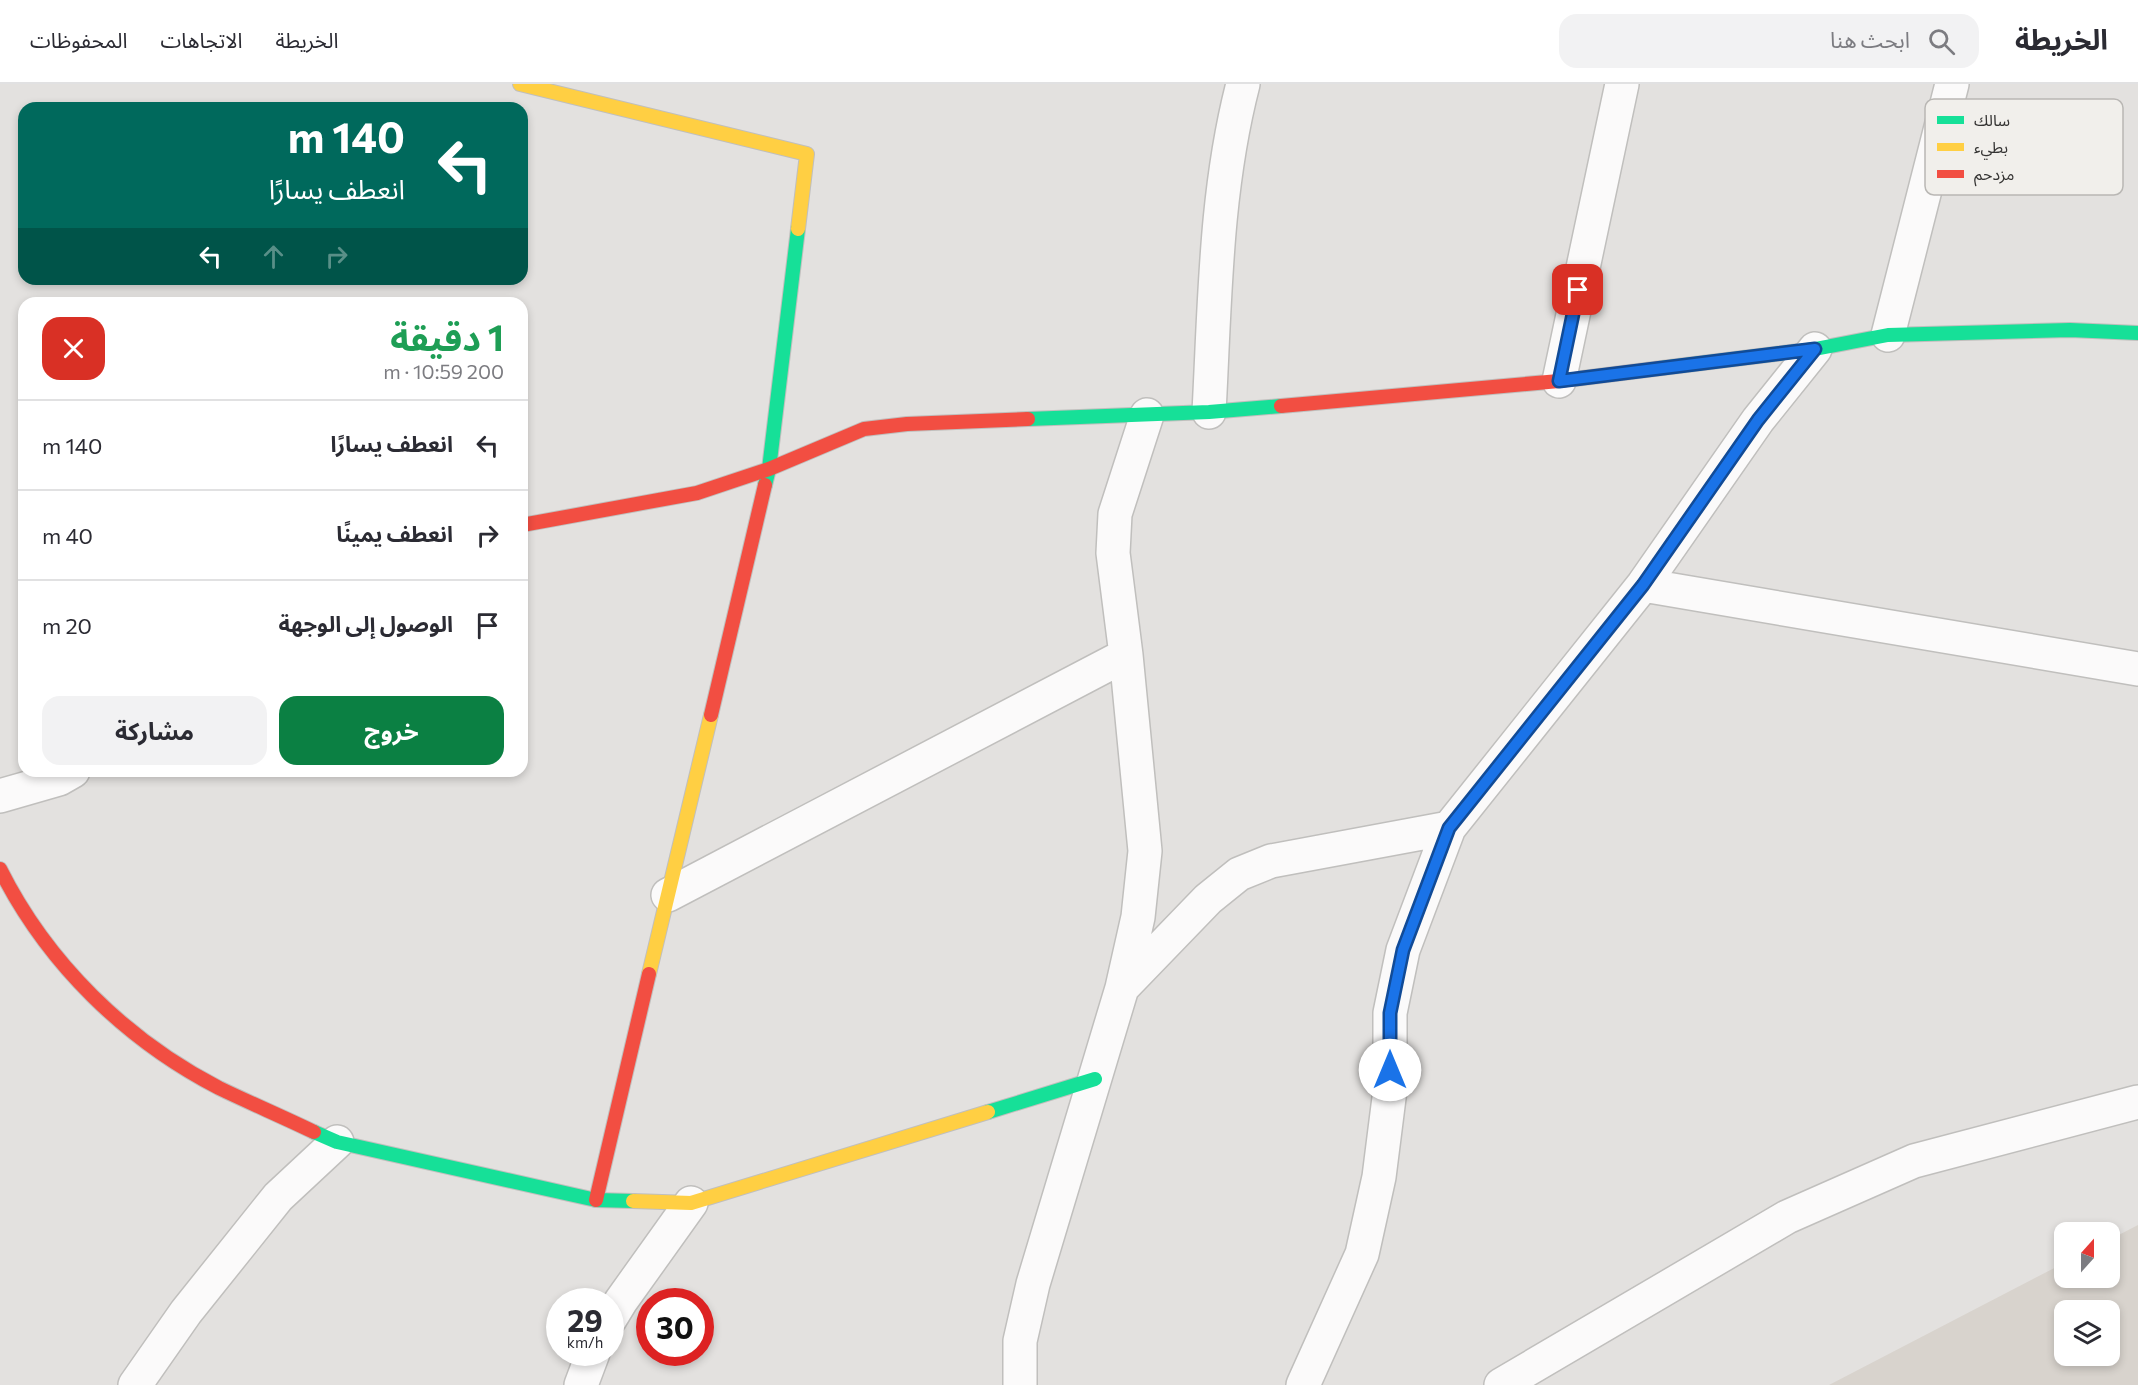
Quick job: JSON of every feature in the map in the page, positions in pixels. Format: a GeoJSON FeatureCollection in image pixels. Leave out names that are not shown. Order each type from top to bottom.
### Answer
{"type":"FeatureCollection","features":[{"type":"Feature","properties":{"kind":"street"},"geometry":{"type":"LineString","coordinates":[[520,84],[807,154],[769,468],[596,1200]]}},
{"type":"Feature","properties":{"kind":"street"},"geometry":{"type":"LineString","coordinates":[[1209,412],[1222,193],[1231,130],[1243,84]]}},
{"type":"Feature","properties":{"kind":"street"},"geometry":{"type":"LineString","coordinates":[[1559,381],[1622,84]]}},
{"type":"Feature","properties":{"kind":"street"},"geometry":{"type":"LineString","coordinates":[[1948,99],[1952,84]]}},
{"type":"Feature","properties":{"kind":"street"},"geometry":{"type":"LineString","coordinates":[[1888,335],[1925,190]]}},
{"type":"Feature","properties":{"kind":"street"},"geometry":{"type":"LineString","coordinates":[[528,524],[697,493],[769,468],[864,429],[907,424],[1209,412],[1559,381],[1815,349],[1888,335],[2070,330],[2138,333]]}},
{"type":"Feature","properties":{"kind":"street"},"geometry":{"type":"LineString","coordinates":[[1303,1385],[1362,1254],[1379,1177],[1390,1089],[1392,1002],[1403,950],[1449,828],[1643,585],[1758,420],[1815,349]]}},
{"type":"Feature","properties":{"kind":"street"},"geometry":{"type":"LineString","coordinates":[[1020,1385],[1020,1341],[1034,1284],[1122,988],[1137,917],[1145,851],[1126,655],[1113,553],[1115,514],[1147,415]]}},
{"type":"Feature","properties":{"kind":"street"},"geometry":{"type":"LineString","coordinates":[[1643,585],[2138,669]]}},
{"type":"Feature","properties":{"kind":"street"},"geometry":{"type":"LineString","coordinates":[[668,895],[1126,655]]}},
{"type":"Feature","properties":{"kind":"street"},"geometry":{"type":"LineString","coordinates":[[0,796],[62,777]]}},
{"type":"Feature","properties":{"kind":"street"},"geometry":{"type":"LineString","coordinates":[[1122,988],[1208,899],[1239,874],[1271,861],[1449,828]]}},
{"type":"Feature","properties":{"kind":"street"},"geometry":{"type":"LineString","coordinates":[[0,869],[14,897],[55,955],[102,1007],[154,1048],[218,1087],[337,1142],[596,1200],[691,1203],[1095,1079]]}},
{"type":"Feature","properties":{"kind":"street"},"geometry":{"type":"LineString","coordinates":[[1501,1385],[1788,1217],[1914,1161],[2138,1102]]}},
{"type":"Feature","properties":{"kind":"street"},"geometry":{"type":"LineString","coordinates":[[135,1385],[186,1312],[278,1197],[337,1142]]}},
{"type":"Feature","properties":{"kind":"street"},"geometry":{"type":"LineString","coordinates":[[624,1297],[691,1203]]}},
{"type":"Feature","properties":{"kind":"street"},"geometry":{"type":"LineString","coordinates":[[581,1385],[588,1366]]}},
{"type":"Feature","properties":{"kind":"shaded area"},"geometry":{"type":"Polygon","coordinates":[[[2138,1225],[2138,1385],[1829,1385],[2054,1268],[2054,1288],[2120,1288],[2120,1234],[2138,1225]]]}},
{"type":"Feature","properties":{"kind":"traffic: fast"},"geometry":{"type":"LineString","coordinates":[[765,485],[769,469],[798,229]]}},
{"type":"Feature","properties":{"kind":"traffic: fast"},"geometry":{"type":"LineString","coordinates":[[1662,368],[1815,349],[1888,335],[2070,330],[2138,333]]}},
{"type":"Feature","properties":{"kind":"traffic: fast"},"geometry":{"type":"LineString","coordinates":[[1028,419],[1209,412],[1281,406]]}},
{"type":"Feature","properties":{"kind":"traffic: fast"},"geometry":{"type":"LineString","coordinates":[[988,1112],[1095,1079]]}},
{"type":"Feature","properties":{"kind":"traffic: fast"},"geometry":{"type":"LineString","coordinates":[[314,1132],[337,1142],[596,1200],[633,1201]]}},
{"type":"Feature","properties":{"kind":"traffic: slow"},"geometry":{"type":"LineString","coordinates":[[520,84],[807,154],[798,229]]}},
{"type":"Feature","properties":{"kind":"traffic: slow"},"geometry":{"type":"LineString","coordinates":[[649,974],[711,715]]}},
{"type":"Feature","properties":{"kind":"traffic: slow"},"geometry":{"type":"LineString","coordinates":[[633,1201],[691,1203],[988,1112]]}},
{"type":"Feature","properties":{"kind":"traffic: jam"},"geometry":{"type":"LineString","coordinates":[[1281,406],[1559,381],[1662,368]]}},
{"type":"Feature","properties":{"kind":"traffic: jam"},"geometry":{"type":"LineString","coordinates":[[528,524],[697,493],[769,469],[864,429],[907,424],[1028,419]]}},
{"type":"Feature","properties":{"kind":"traffic: jam"},"geometry":{"type":"LineString","coordinates":[[711,715],[765,485]]}},
{"type":"Feature","properties":{"kind":"traffic: jam"},"geometry":{"type":"LineString","coordinates":[[0,869],[19,903],[65,967],[121,1022],[152,1047],[185,1069],[219,1088],[314,1132]]}},
{"type":"Feature","properties":{"kind":"traffic: jam"},"geometry":{"type":"LineString","coordinates":[[596,1200],[649,974]]}},
{"type":"Feature","properties":{"kind":"route"},"geometry":{"type":"LineString","coordinates":[[1390,1070],[1390,1013],[1403,950],[1449,828],[1643,585],[1758,420],[1815,349],[1559,381],[1578,290]]}}]}
